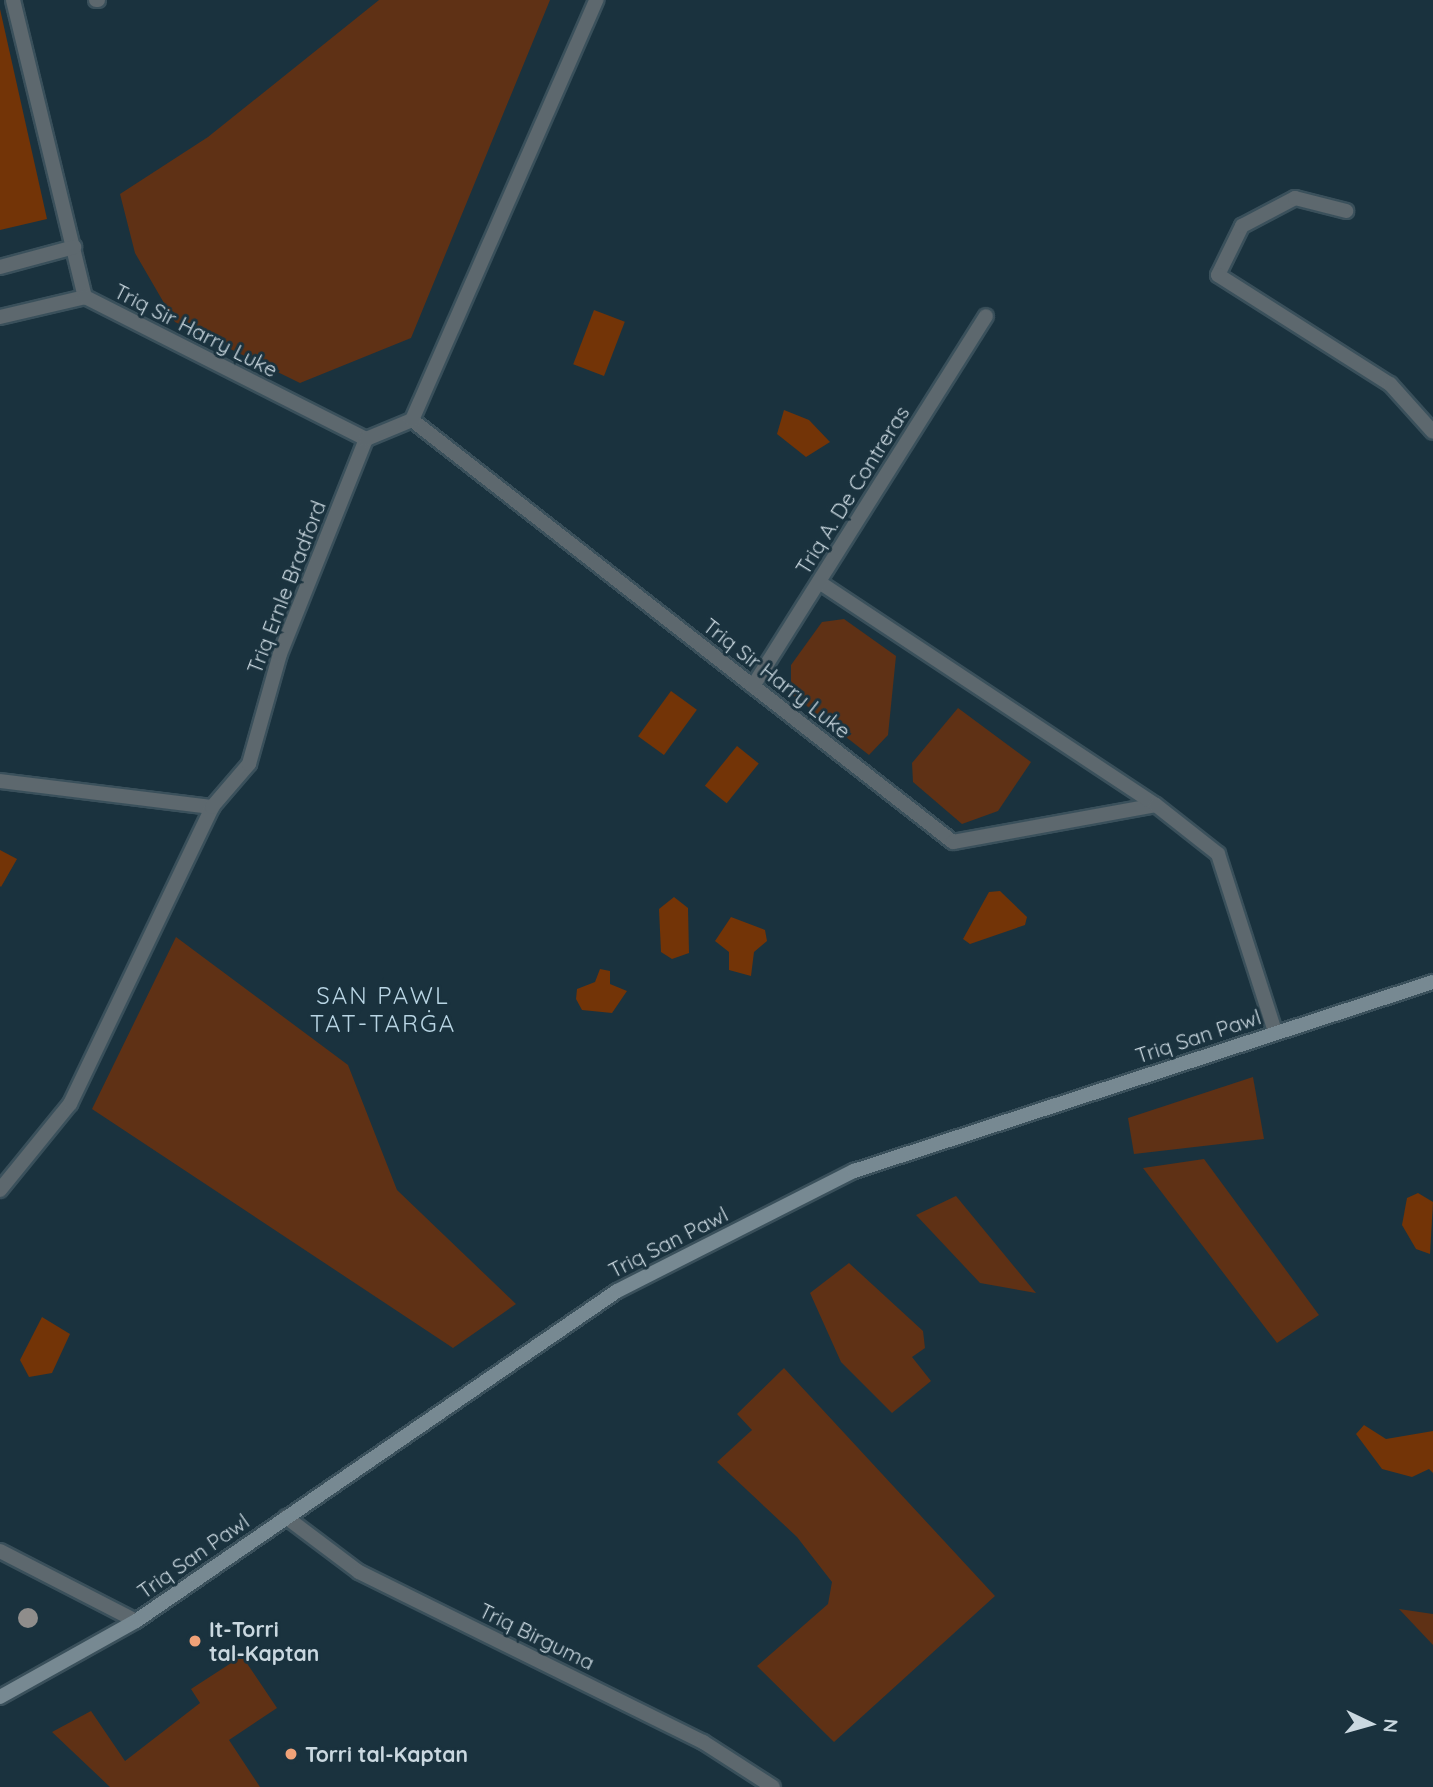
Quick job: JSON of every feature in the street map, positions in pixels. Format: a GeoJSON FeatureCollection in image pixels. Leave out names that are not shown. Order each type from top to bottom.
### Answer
{"type":"FeatureCollection","features":[{"type":"Feature","properties":{"kind":"main road","name":"Triq San Pawl"},"geometry":{"type":"LineString","coordinates":[[0,1698],[136,1622],[617,1291],[855,1171],[1433,982]]}},
{"type":"Feature","properties":{"kind":"street"},"geometry":{"type":"LineString","coordinates":[[13,0],[85,297]]}},
{"type":"Feature","properties":{"kind":"street"},"geometry":{"type":"LineString","coordinates":[[366,439],[412,420],[596,0]]}},
{"type":"Feature","properties":{"kind":"street"},"geometry":{"type":"LineString","coordinates":[[1346,211],[1295,198],[1242,226],[1218,275],[1390,384],[1433,432]]}},
{"type":"Feature","properties":{"kind":"street"},"geometry":{"type":"LineString","coordinates":[[0,267],[74,247]]}},
{"type":"Feature","properties":{"kind":"street","name":"Triq Sir Harry Luke"},"geometry":{"type":"LineString","coordinates":[[0,317],[85,297],[366,439]]}},
{"type":"Feature","properties":{"kind":"street","name":"Triq A. De Contreras"},"geometry":{"type":"LineString","coordinates":[[754,686],[986,316]]}},
{"type":"Feature","properties":{"kind":"street","name":"Triq Sir Harry Luke"},"geometry":{"type":"LineString","coordinates":[[412,420],[953,842],[1156,805]]}},
{"type":"Feature","properties":{"kind":"street","name":"Triq Ernle Bradford"},"geometry":{"type":"LineString","coordinates":[[0,1190],[69,1104],[212,807],[249,764],[280,654],[366,439]]}},
{"type":"Feature","properties":{"kind":"street"},"geometry":{"type":"LineString","coordinates":[[819,582],[1156,805],[1218,853],[1275,1032]]}},
{"type":"Feature","properties":{"kind":"street"},"geometry":{"type":"LineString","coordinates":[[0,781],[212,807]]}},
{"type":"Feature","properties":{"kind":"street","name":"Triq Birguma"},"geometry":{"type":"LineString","coordinates":[[286,1517],[359,1573],[703,1742],[773,1787]]}},
{"type":"Feature","properties":{"kind":"street"},"geometry":{"type":"LineString","coordinates":[[0,1551],[136,1622]]}},
{"type":"Feature","properties":{"kind":"shaded area"},"geometry":{"type":"Polygon","coordinates":[[[379,0],[550,0],[411,338],[300,383],[175,322],[135,253],[120,194],[208,137],[379,0]]]}},
{"type":"Feature","properties":{"kind":"shaded area"},"geometry":{"type":"Polygon","coordinates":[[[0,9],[47,219],[0,230],[0,9]]]}},
{"type":"Feature","properties":{"kind":"shaded area"},"geometry":{"type":"Polygon","coordinates":[[[594,310],[625,322],[604,376],[573,364],[594,310]]]}},
{"type":"Feature","properties":{"kind":"shaded area"},"geometry":{"type":"Polygon","coordinates":[[[784,410],[809,420],[830,442],[806,457],[777,434],[784,410]]]}},
{"type":"Feature","properties":{"kind":"shaded area"},"geometry":{"type":"Polygon","coordinates":[[[844,619],[896,656],[888,735],[869,755],[791,694],[791,665],[822,622],[844,619]]]}},
{"type":"Feature","properties":{"kind":"shaded area"},"geometry":{"type":"Polygon","coordinates":[[[671,691],[697,710],[664,755],[638,736],[671,691]]]}},
{"type":"Feature","properties":{"kind":"shaded area"},"geometry":{"type":"Polygon","coordinates":[[[958,708],[1031,762],[998,811],[962,824],[913,782],[912,763],[958,708]]]}},
{"type":"Feature","properties":{"kind":"shaded area"},"geometry":{"type":"Polygon","coordinates":[[[737,746],[759,764],[727,803],[705,786],[737,746]]]}},
{"type":"Feature","properties":{"kind":"shaded area"},"geometry":{"type":"Polygon","coordinates":[[[0,850],[17,859],[1,887],[0,886],[0,850]]]}},
{"type":"Feature","properties":{"kind":"shaded area"},"geometry":{"type":"Polygon","coordinates":[[[1000,891],[1027,917],[1025,925],[970,944],[963,939],[989,892],[1000,891]]]}},
{"type":"Feature","properties":{"kind":"shaded area"},"geometry":{"type":"Polygon","coordinates":[[[674,897],[688,908],[689,953],[672,959],[661,952],[659,909],[674,897]]]}},
{"type":"Feature","properties":{"kind":"shaded area"},"geometry":{"type":"Polygon","coordinates":[[[731,917],[765,930],[767,941],[754,952],[751,976],[729,970],[729,952],[715,941],[731,917]]]}},
{"type":"Feature","properties":{"kind":"shaded area"},"geometry":{"type":"Polygon","coordinates":[[[176,937],[348,1065],[397,1190],[516,1304],[453,1348],[92,1109],[176,937]]]}},
{"type":"Feature","properties":{"kind":"shaded area"},"geometry":{"type":"Polygon","coordinates":[[[600,969],[610,971],[610,984],[627,991],[612,1013],[582,1010],[576,999],[577,989],[595,982],[600,969]]]}},
{"type":"Feature","properties":{"kind":"shaded area"},"geometry":{"type":"Polygon","coordinates":[[[1253,1077],[1264,1139],[1134,1154],[1128,1118],[1253,1077]]]}},
{"type":"Feature","properties":{"kind":"shaded area"},"geometry":{"type":"Polygon","coordinates":[[[1204,1159],[1319,1315],[1277,1343],[1143,1168],[1204,1159]]]}},
{"type":"Feature","properties":{"kind":"shaded area"},"geometry":{"type":"Polygon","coordinates":[[[1418,1193],[1433,1202],[1430,1254],[1416,1249],[1402,1225],[1407,1198],[1418,1193]]]}},
{"type":"Feature","properties":{"kind":"shaded area"},"geometry":{"type":"Polygon","coordinates":[[[956,1196],[1036,1293],[980,1283],[916,1215],[956,1196]]]}},
{"type":"Feature","properties":{"kind":"shaded area"},"geometry":{"type":"Polygon","coordinates":[[[849,1263],[923,1331],[925,1348],[912,1357],[931,1381],[892,1413],[841,1362],[810,1293],[849,1263]]]}},
{"type":"Feature","properties":{"kind":"shaded area"},"geometry":{"type":"Polygon","coordinates":[[[42,1317],[70,1334],[52,1373],[29,1377],[20,1360],[42,1317]]]}},
{"type":"Feature","properties":{"kind":"shaded area"},"geometry":{"type":"Polygon","coordinates":[[[784,1368],[995,1596],[834,1742],[757,1666],[828,1604],[832,1582],[797,1537],[717,1462],[752,1430],[737,1414],[784,1368]]]}},
{"type":"Feature","properties":{"kind":"shaded area"},"geometry":{"type":"Polygon","coordinates":[[[1364,1425],[1386,1439],[1433,1431],[1433,1473],[1429,1469],[1412,1477],[1382,1469],[1356,1434],[1364,1425]]]}},
{"type":"Feature","properties":{"kind":"shaded area"},"geometry":{"type":"Polygon","coordinates":[[[1399,1609],[1433,1614],[1433,1645],[1399,1609]]]}},
{"type":"Feature","properties":{"kind":"shaded area"},"geometry":{"type":"Polygon","coordinates":[[[242,1656],[277,1708],[229,1740],[260,1787],[110,1787],[52,1732],[91,1711],[125,1761],[200,1703],[191,1689],[242,1656]]]}},
{"type":"Feature","properties":{"kind":"place","name":"It-Torri tal-Kaptan"},"geometry":{"type":"Point","coordinates":[195,1641]}},
{"type":"Feature","properties":{"kind":"place","name":"Torri tal-Kaptan"},"geometry":{"type":"Point","coordinates":[291,1754]}},
{"type":"Feature","properties":{"kind":"district","name":"SAN PAWL TAT-TARĠA"},"geometry":{"type":"Point","coordinates":[383,1010]}}]}
